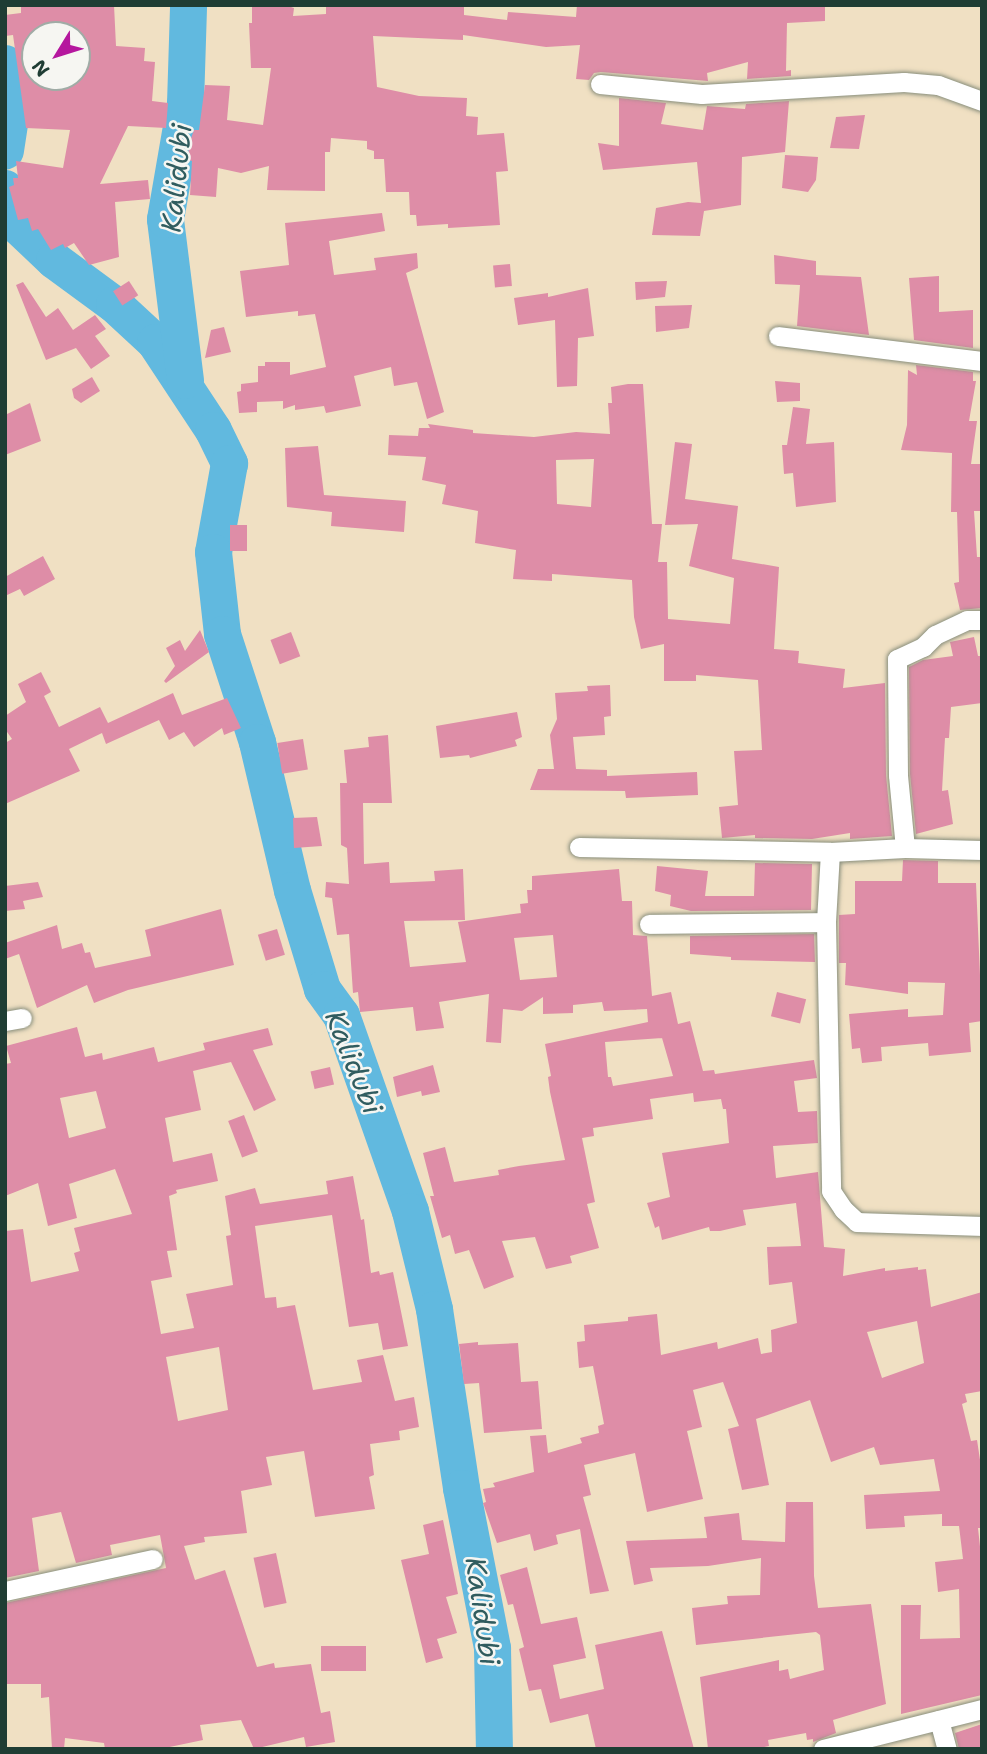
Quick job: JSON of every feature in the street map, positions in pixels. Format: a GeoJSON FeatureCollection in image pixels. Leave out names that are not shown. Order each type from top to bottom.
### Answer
{"type":"FeatureCollection","features":[{"type":"Feature","properties":{"kind":"street"},"geometry":{"type":"LineString","coordinates":[[600,84],[702,94],[904,82],[938,85],[982,101]]}},
{"type":"Feature","properties":{"kind":"street"},"geometry":{"type":"LineString","coordinates":[[778,336],[982,361]]}},
{"type":"Feature","properties":{"kind":"street"},"geometry":{"type":"LineString","coordinates":[[905,848],[898,775],[897,659],[923,648],[935,635],[967,620],[982,620]]}},
{"type":"Feature","properties":{"kind":"street"},"geometry":{"type":"LineString","coordinates":[[579,847],[830,852],[905,848],[982,850]]}},
{"type":"Feature","properties":{"kind":"street"},"geometry":{"type":"LineString","coordinates":[[830,852],[826,922],[831,1191],[843,1209],[857,1222],[982,1226]]}},
{"type":"Feature","properties":{"kind":"street"},"geometry":{"type":"LineString","coordinates":[[649,924],[826,922]]}},
{"type":"Feature","properties":{"kind":"street"},"geometry":{"type":"LineString","coordinates":[[5,1591],[153,1559]]}},
{"type":"Feature","properties":{"kind":"street"},"geometry":{"type":"LineString","coordinates":[[823,1749],[982,1709]]}},
{"type":"Feature","properties":{"kind":"street"},"geometry":{"type":"LineString","coordinates":[[939,1720],[947,1749]]}},
{"type":"Feature","properties":{"kind":"building"},"geometry":{"type":"Polygon","coordinates":[[[21,5],[114,5],[116,46],[145,48],[144,61],[155,62],[152,101],[168,103],[166,128],[128,126],[100,184],[148,180],[150,199],[115,202],[119,257],[89,265],[74,243],[65,248],[63,244],[51,250],[38,229],[32,231],[28,218],[18,220],[9,187],[14,185],[13,178],[18,178],[16,161],[63,168],[70,130],[26,128],[13,35],[5,36],[5,15],[21,13],[21,5]]]}},
{"type":"Feature","properties":{"kind":"building"},"geometry":{"type":"Polygon","coordinates":[[[252,5],[285,5],[294,8],[293,16],[326,14],[326,5],[464,7],[464,15],[507,20],[508,12],[576,17],[577,5],[825,5],[825,21],[787,23],[786,71],[791,70],[791,76],[747,79],[748,62],[707,73],[708,81],[601,72],[594,73],[589,80],[576,79],[580,45],[546,47],[463,35],[463,40],[373,36],[377,87],[419,96],[467,98],[466,116],[478,117],[477,135],[504,133],[508,171],[496,172],[500,225],[448,228],[448,224],[417,226],[416,215],[410,215],[409,192],[386,192],[384,159],[374,159],[374,151],[367,149],[367,141],[331,138],[330,152],[325,152],[325,191],[267,190],[269,166],[241,173],[218,168],[216,197],[190,195],[192,161],[188,160],[189,144],[194,130],[199,130],[205,85],[230,86],[227,120],[263,125],[271,68],[251,68],[249,23],[252,23],[252,5]]]}},
{"type":"Feature","properties":{"kind":"building"},"geometry":{"type":"Polygon","coordinates":[[[619,98],[666,103],[661,124],[703,130],[707,106],[745,109],[746,104],[789,101],[785,152],[742,157],[741,205],[704,211],[700,236],[652,235],[656,208],[688,202],[701,203],[697,162],[603,170],[598,143],[619,146],[619,98]]]}},
{"type":"Feature","properties":{"kind":"building"},"geometry":{"type":"Polygon","coordinates":[[[865,115],[859,149],[830,148],[836,117],[865,115]]]}},
{"type":"Feature","properties":{"kind":"building"},"geometry":{"type":"Polygon","coordinates":[[[785,155],[818,157],[816,180],[808,192],[782,188],[785,155]]]}},
{"type":"Feature","properties":{"kind":"building"},"geometry":{"type":"Polygon","coordinates":[[[382,213],[385,231],[329,241],[334,275],[376,270],[374,258],[417,253],[418,268],[406,273],[444,412],[427,419],[417,382],[394,386],[391,367],[354,376],[361,406],[326,413],[324,406],[295,410],[295,405],[283,409],[283,401],[257,402],[257,412],[239,413],[237,392],[241,391],[241,384],[258,382],[258,366],[265,366],[265,362],[290,362],[290,375],[326,367],[315,314],[298,316],[298,311],[246,317],[240,271],[289,265],[285,223],[382,213]]]}},
{"type":"Feature","properties":{"kind":"building"},"geometry":{"type":"Polygon","coordinates":[[[774,255],[816,261],[816,275],[861,277],[869,335],[797,326],[800,285],[775,284],[774,255]]]}},
{"type":"Feature","properties":{"kind":"building"},"geometry":{"type":"Polygon","coordinates":[[[510,264],[512,286],[495,287],[493,265],[510,264]]]}},
{"type":"Feature","properties":{"kind":"building"},"geometry":{"type":"Polygon","coordinates":[[[939,276],[939,312],[973,310],[973,348],[914,340],[909,278],[939,276]]]}},
{"type":"Feature","properties":{"kind":"building"},"geometry":{"type":"Polygon","coordinates":[[[129,281],[138,295],[122,306],[113,291],[129,281]]]}},
{"type":"Feature","properties":{"kind":"building"},"geometry":{"type":"Polygon","coordinates":[[[667,281],[665,297],[636,300],[635,282],[667,281]]]}},
{"type":"Feature","properties":{"kind":"building"},"geometry":{"type":"Polygon","coordinates":[[[23,282],[46,317],[58,308],[73,330],[95,315],[106,329],[95,336],[110,356],[91,369],[76,348],[46,360],[16,285],[23,282]]]}},
{"type":"Feature","properties":{"kind":"building"},"geometry":{"type":"Polygon","coordinates":[[[588,288],[594,336],[578,338],[577,386],[557,387],[555,320],[518,325],[514,298],[548,293],[548,297],[588,288]]]}},
{"type":"Feature","properties":{"kind":"building"},"geometry":{"type":"Polygon","coordinates":[[[692,305],[689,328],[656,332],[655,306],[692,305]]]}},
{"type":"Feature","properties":{"kind":"building"},"geometry":{"type":"Polygon","coordinates":[[[224,327],[231,352],[205,358],[211,330],[224,327]]]}},
{"type":"Feature","properties":{"kind":"building"},"geometry":{"type":"Polygon","coordinates":[[[916,365],[973,372],[973,381],[976,381],[969,421],[977,421],[971,464],[982,464],[982,511],[974,511],[977,557],[982,557],[982,608],[960,610],[954,583],[959,582],[957,512],[951,512],[952,453],[901,450],[907,425],[908,370],[917,375],[916,365]]]}},
{"type":"Feature","properties":{"kind":"building"},"geometry":{"type":"Polygon","coordinates":[[[92,377],[100,391],[81,403],[74,398],[72,389],[92,377]]]}},
{"type":"Feature","properties":{"kind":"building"},"geometry":{"type":"Polygon","coordinates":[[[775,381],[800,383],[800,401],[777,402],[775,381]]]}},
{"type":"Feature","properties":{"kind":"building"},"geometry":{"type":"Polygon","coordinates":[[[643,384],[652,524],[662,524],[658,562],[667,562],[668,619],[730,624],[734,578],[689,566],[698,524],[665,525],[675,442],[692,444],[685,499],[738,506],[732,559],[779,567],[774,649],[799,651],[798,663],[845,669],[843,688],[885,683],[886,775],[892,836],[850,839],[850,833],[812,839],[755,838],[755,835],[722,838],[719,807],[738,805],[734,751],[762,750],[758,680],[696,675],[696,681],[664,681],[664,644],[641,649],[634,617],[632,580],[552,574],[552,581],[513,579],[516,550],[475,543],[478,511],[442,504],[446,485],[422,480],[426,457],[388,455],[389,435],[418,436],[419,428],[430,428],[428,424],[473,430],[473,433],[534,437],[576,432],[610,434],[608,403],[612,403],[611,387],[643,384]],[[594,459],[556,460],[557,504],[591,507],[594,459]]]}},
{"type":"Feature","properties":{"kind":"building"},"geometry":{"type":"Polygon","coordinates":[[[30,403],[41,441],[5,455],[5,415],[30,403]]]}},
{"type":"Feature","properties":{"kind":"building"},"geometry":{"type":"Polygon","coordinates":[[[793,407],[810,409],[806,444],[834,442],[836,502],[796,507],[793,473],[784,474],[782,445],[787,445],[793,407]]]}},
{"type":"Feature","properties":{"kind":"building"},"geometry":{"type":"Polygon","coordinates":[[[318,446],[324,495],[406,501],[404,532],[331,526],[332,512],[287,507],[285,448],[318,446]]]}},
{"type":"Feature","properties":{"kind":"building"},"geometry":{"type":"Polygon","coordinates":[[[230,525],[247,525],[247,551],[230,551],[230,525]]]}},
{"type":"Feature","properties":{"kind":"building"},"geometry":{"type":"Polygon","coordinates":[[[43,556],[55,579],[24,596],[20,589],[5,596],[5,577],[43,556]]]}},
{"type":"Feature","properties":{"kind":"building"},"geometry":{"type":"Polygon","coordinates":[[[200,630],[209,652],[166,683],[164,681],[175,666],[166,648],[180,640],[185,651],[200,630]]]}},
{"type":"Feature","properties":{"kind":"building"},"geometry":{"type":"Polygon","coordinates":[[[291,632],[300,656],[280,664],[270,640],[291,632]]]}},
{"type":"Feature","properties":{"kind":"building"},"geometry":{"type":"Polygon","coordinates":[[[974,637],[978,656],[982,656],[982,703],[951,707],[949,738],[945,738],[942,791],[948,790],[953,824],[916,834],[910,774],[909,667],[923,660],[953,656],[950,642],[974,637]]]}},
{"type":"Feature","properties":{"kind":"building"},"geometry":{"type":"Polygon","coordinates":[[[41,672],[51,692],[44,696],[59,727],[100,707],[108,723],[173,693],[182,715],[227,698],[241,728],[224,735],[222,728],[194,747],[184,732],[169,740],[159,720],[106,744],[102,733],[69,749],[80,771],[5,804],[5,743],[12,739],[5,729],[5,716],[26,702],[18,684],[41,672]]]}},
{"type":"Feature","properties":{"kind":"building"},"geometry":{"type":"Polygon","coordinates":[[[610,685],[611,716],[604,717],[605,735],[573,737],[576,769],[607,770],[607,776],[697,772],[698,795],[626,798],[625,791],[530,790],[538,769],[554,769],[550,735],[557,719],[555,693],[588,691],[587,686],[610,685]]]}},
{"type":"Feature","properties":{"kind":"building"},"geometry":{"type":"Polygon","coordinates":[[[517,712],[522,737],[515,740],[517,746],[470,758],[469,755],[440,758],[436,726],[517,712]]]}},
{"type":"Feature","properties":{"kind":"building"},"geometry":{"type":"Polygon","coordinates":[[[388,735],[392,803],[363,803],[364,864],[389,862],[390,883],[435,881],[434,871],[463,869],[465,920],[404,921],[410,967],[466,962],[458,922],[521,913],[520,904],[528,903],[527,890],[532,890],[532,876],[619,869],[622,901],[632,901],[633,935],[647,936],[652,996],[671,992],[678,1024],[690,1021],[703,1071],[714,1070],[715,1074],[814,1060],[817,1078],[794,1081],[798,1112],[817,1111],[818,1143],[773,1146],[776,1178],[818,1172],[824,1247],[845,1249],[843,1276],[885,1268],[885,1271],[918,1267],[918,1270],[926,1269],[931,1307],[982,1292],[982,1391],[965,1394],[967,1402],[962,1404],[971,1441],[977,1440],[982,1473],[982,1528],[978,1528],[982,1565],[982,1695],[901,1714],[901,1605],[921,1605],[920,1639],[960,1638],[959,1589],[938,1592],[935,1562],[963,1559],[959,1526],[942,1526],[942,1514],[904,1516],[905,1527],[866,1529],[864,1495],[940,1491],[934,1459],[880,1465],[874,1447],[831,1462],[810,1400],[756,1419],[769,1485],[742,1490],[728,1429],[739,1426],[723,1382],[693,1390],[702,1427],[687,1431],[703,1499],[647,1512],[635,1453],[584,1465],[591,1495],[583,1497],[609,1591],[590,1594],[580,1529],[556,1535],[558,1544],[534,1551],[530,1534],[497,1543],[483,1503],[486,1502],[483,1489],[495,1487],[493,1483],[534,1472],[530,1436],[546,1435],[548,1453],[582,1443],[580,1438],[599,1433],[598,1426],[604,1424],[593,1366],[579,1368],[577,1342],[585,1341],[584,1325],[628,1321],[628,1317],[657,1314],[661,1355],[717,1342],[718,1349],[758,1338],[761,1354],[772,1352],[771,1330],[797,1323],[792,1282],[769,1285],[767,1247],[801,1246],[796,1203],[743,1210],[746,1225],[720,1231],[710,1231],[709,1227],[662,1240],[659,1226],[655,1228],[647,1203],[670,1197],[662,1153],[729,1143],[726,1109],[723,1109],[721,1099],[694,1102],[693,1093],[650,1099],[653,1119],[593,1128],[594,1136],[582,1138],[595,1202],[587,1204],[599,1248],[570,1256],[572,1263],[546,1269],[535,1237],[502,1241],[514,1277],[484,1289],[469,1250],[455,1254],[450,1235],[442,1238],[430,1196],[434,1196],[423,1153],[445,1147],[454,1182],[499,1175],[498,1170],[565,1160],[550,1092],[548,1077],[551,1076],[545,1044],[648,1022],[647,1009],[604,1011],[602,1002],[573,1005],[573,1013],[543,1014],[543,997],[522,1011],[503,1009],[501,1043],[486,1042],[489,994],[439,1002],[444,1028],[416,1031],[413,1007],[360,1012],[358,992],[353,993],[349,934],[337,935],[332,898],[325,897],[326,882],[349,884],[347,848],[341,845],[340,783],[347,783],[344,750],[369,747],[368,737],[388,735]],[[553,935],[514,938],[520,980],[557,977],[553,935]],[[662,1038],[605,1042],[608,1077],[611,1077],[613,1086],[673,1076],[662,1038]],[[917,1321],[867,1332],[882,1378],[924,1363],[917,1321]]]}},
{"type":"Feature","properties":{"kind":"building"},"geometry":{"type":"Polygon","coordinates":[[[303,739],[308,770],[282,774],[277,743],[303,739]]]}},
{"type":"Feature","properties":{"kind":"building"},"geometry":{"type":"Polygon","coordinates":[[[317,817],[322,846],[294,848],[293,818],[317,817]]]}},
{"type":"Feature","properties":{"kind":"building"},"geometry":{"type":"Polygon","coordinates":[[[903,860],[938,861],[938,883],[976,883],[982,1021],[969,1023],[971,1052],[929,1056],[928,1043],[881,1047],[882,1061],[862,1063],[860,1048],[852,1049],[849,1014],[908,1009],[908,1017],[943,1015],[945,983],[908,982],[908,994],[845,985],[846,963],[839,963],[839,915],[855,914],[855,881],[902,881],[903,860]]]}},
{"type":"Feature","properties":{"kind":"building"},"geometry":{"type":"Polygon","coordinates":[[[755,863],[812,864],[811,910],[691,911],[670,906],[671,895],[655,891],[657,866],[708,871],[705,896],[754,896],[755,863]]]}},
{"type":"Feature","properties":{"kind":"building"},"geometry":{"type":"Polygon","coordinates":[[[38,882],[43,897],[23,901],[25,909],[5,911],[5,886],[38,882]]]}},
{"type":"Feature","properties":{"kind":"building"},"geometry":{"type":"Polygon","coordinates":[[[221,909],[234,965],[128,990],[94,1003],[87,985],[37,1008],[19,954],[5,959],[5,943],[57,925],[62,949],[82,943],[85,953],[90,952],[95,968],[151,956],[145,930],[221,909]]]}},
{"type":"Feature","properties":{"kind":"building"},"geometry":{"type":"Polygon","coordinates":[[[277,929],[285,955],[266,961],[258,935],[277,929]]]}},
{"type":"Feature","properties":{"kind":"building"},"geometry":{"type":"Polygon","coordinates":[[[814,934],[815,962],[731,960],[731,957],[690,954],[690,936],[814,934]]]}},
{"type":"Feature","properties":{"kind":"building"},"geometry":{"type":"Polygon","coordinates":[[[777,992],[806,999],[800,1024],[771,1016],[777,992]]]}},
{"type":"Feature","properties":{"kind":"building"},"geometry":{"type":"Polygon","coordinates":[[[77,1027],[85,1057],[102,1053],[103,1060],[154,1047],[158,1062],[205,1050],[203,1043],[268,1028],[273,1045],[253,1050],[276,1100],[254,1111],[231,1062],[193,1071],[201,1110],[165,1118],[173,1162],[212,1153],[218,1181],[176,1190],[177,1193],[169,1196],[177,1250],[167,1251],[172,1277],[151,1281],[161,1334],[194,1328],[186,1294],[233,1285],[226,1236],[231,1235],[225,1196],[255,1188],[260,1204],[328,1194],[326,1181],[353,1176],[361,1220],[364,1219],[371,1273],[379,1271],[380,1275],[393,1272],[408,1346],[383,1350],[378,1323],[349,1327],[332,1215],[255,1226],[265,1298],[276,1297],[277,1308],[295,1305],[313,1390],[362,1382],[357,1360],[383,1355],[395,1401],[414,1397],[419,1427],[399,1431],[400,1440],[370,1444],[374,1475],[369,1477],[375,1509],[315,1517],[304,1451],[266,1457],[272,1485],[241,1491],[247,1533],[204,1537],[205,1542],[184,1546],[195,1580],[225,1570],[257,1667],[274,1663],[275,1668],[311,1664],[321,1713],[330,1711],[335,1742],[306,1747],[304,1737],[254,1749],[241,1720],[200,1725],[203,1740],[160,1749],[105,1749],[104,1743],[65,1738],[64,1749],[52,1749],[49,1697],[41,1698],[41,1684],[5,1684],[5,1603],[166,1568],[160,1535],[110,1545],[112,1555],[76,1563],[61,1512],[32,1518],[39,1571],[5,1578],[5,1231],[23,1229],[31,1282],[79,1271],[74,1253],[80,1251],[74,1228],[132,1214],[115,1169],[69,1184],[77,1218],[48,1226],[38,1183],[5,1196],[5,1064],[11,1063],[6,1046],[77,1027]],[[96,1091],[60,1098],[69,1138],[106,1128],[96,1091]],[[219,1347],[166,1357],[178,1421],[228,1410],[219,1347]]]}},
{"type":"Feature","properties":{"kind":"building"},"geometry":{"type":"Polygon","coordinates":[[[433,1065],[440,1092],[422,1096],[421,1091],[397,1097],[393,1077],[433,1065]]]}},
{"type":"Feature","properties":{"kind":"building"},"geometry":{"type":"Polygon","coordinates":[[[330,1067],[334,1085],[315,1089],[311,1071],[330,1067]]]}},
{"type":"Feature","properties":{"kind":"building"},"geometry":{"type":"Polygon","coordinates":[[[244,1115],[258,1151],[242,1158],[228,1121],[244,1115]]]}},
{"type":"Feature","properties":{"kind":"building"},"geometry":{"type":"Polygon","coordinates":[[[478,1342],[478,1345],[518,1343],[521,1382],[538,1381],[542,1429],[484,1433],[479,1383],[464,1384],[459,1344],[478,1342]]]}},
{"type":"Feature","properties":{"kind":"building"},"geometry":{"type":"Polygon","coordinates":[[[786,1502],[813,1502],[814,1576],[818,1608],[871,1604],[886,1704],[833,1720],[836,1733],[813,1742],[813,1739],[807,1740],[806,1733],[768,1740],[769,1746],[756,1749],[708,1749],[700,1677],[779,1660],[779,1671],[788,1669],[790,1679],[824,1670],[820,1635],[816,1632],[696,1645],[692,1608],[728,1604],[727,1596],[760,1595],[761,1558],[708,1566],[650,1568],[653,1581],[634,1585],[626,1541],[707,1538],[704,1517],[739,1513],[742,1540],[785,1542],[786,1502]]]}},
{"type":"Feature","properties":{"kind":"building"},"geometry":{"type":"Polygon","coordinates":[[[443,1520],[458,1594],[446,1597],[457,1633],[437,1639],[443,1658],[426,1663],[401,1560],[429,1554],[423,1525],[443,1520]]]}},
{"type":"Feature","properties":{"kind":"building"},"geometry":{"type":"Polygon","coordinates":[[[276,1553],[287,1603],[264,1608],[254,1558],[276,1553]]]}},
{"type":"Feature","properties":{"kind":"building"},"geometry":{"type":"Polygon","coordinates":[[[527,1567],[541,1624],[577,1617],[586,1658],[553,1665],[560,1699],[604,1689],[595,1645],[662,1631],[694,1749],[596,1749],[588,1714],[550,1723],[541,1689],[529,1691],[519,1649],[524,1647],[513,1604],[508,1605],[500,1575],[527,1567]]]}},
{"type":"Feature","properties":{"kind":"building"},"geometry":{"type":"Polygon","coordinates":[[[321,1646],[366,1646],[366,1671],[321,1671],[321,1646]]]}},
{"type":"Feature","properties":{"kind":"building"},"geometry":{"type":"Polygon","coordinates":[[[982,1724],[982,1749],[959,1749],[955,1733],[982,1724]]]}},
{"type":"Feature","properties":{"kind":"waterway","name":"Kalidubi"},"geometry":{"type":"LineString","coordinates":[[185,380],[165,219],[185,103],[188,5]]}},
{"type":"Feature","properties":{"kind":"waterway","name":"Kalidubi"},"geometry":{"type":"LineString","coordinates":[[5,63],[12,104],[5,150]]}},
{"type":"Feature","properties":{"kind":"waterway","name":"Kalidubi"},"geometry":{"type":"LineString","coordinates":[[5,188],[16,224],[54,260],[114,304],[155,342],[213,430],[229,463],[213,552],[222,634],[257,742],[292,890],[322,989],[341,1015],[410,1211],[434,1309],[461,1488],[492,1648],[494,1749]]}}]}
